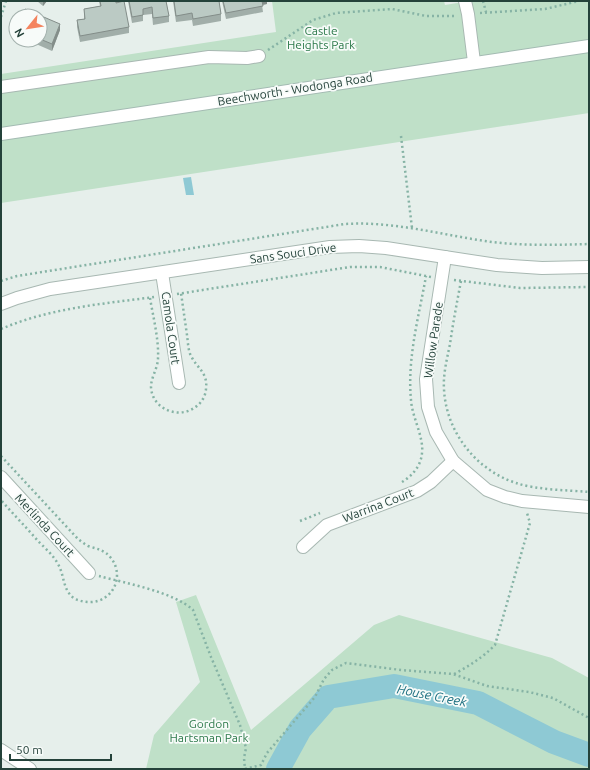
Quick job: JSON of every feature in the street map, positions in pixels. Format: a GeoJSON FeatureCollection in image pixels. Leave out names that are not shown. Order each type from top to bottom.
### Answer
{"type":"FeatureCollection","features":[{"type":"Feature","properties":{"kind":"street"},"geometry":{"type":"LineString","coordinates":[[465,1],[474,62]]}},
{"type":"Feature","properties":{"kind":"street","name":"Beechworth - Wodonga Road"},"geometry":{"type":"LineString","coordinates":[[1,134],[589,46]]}},
{"type":"Feature","properties":{"kind":"street"},"geometry":{"type":"LineString","coordinates":[[1,87],[209,57],[247,58],[259,56]]}},
{"type":"Feature","properties":{"kind":"street","name":"Sans Souci Drive"},"geometry":{"type":"LineString","coordinates":[[1,304],[50,289],[330,247],[359,246],[386,248],[497,265],[542,268],[589,267]]}},
{"type":"Feature","properties":{"kind":"street","name":"Willow Parade"},"geometry":{"type":"LineString","coordinates":[[445,257],[426,379],[428,407],[436,432],[452,461],[487,490],[505,497],[522,502],[589,507]]}},
{"type":"Feature","properties":{"kind":"street","name":"Camola Court"},"geometry":{"type":"LineString","coordinates":[[162,273],[179,383]]}},
{"type":"Feature","properties":{"kind":"street","name":"Warrina Court"},"geometry":{"type":"LineString","coordinates":[[303,547],[327,525],[417,491],[431,482],[452,461]]}},
{"type":"Feature","properties":{"kind":"street","name":"Merlinda Court"},"geometry":{"type":"LineString","coordinates":[[1,477],[89,573]]}},
{"type":"Feature","properties":{"kind":"street"},"geometry":{"type":"LineString","coordinates":[[1,750],[30,769]]}},
{"type":"Feature","properties":{"kind":"path"},"geometry":{"type":"LineString","coordinates":[[1,17],[6,1]]}},
{"type":"Feature","properties":{"kind":"path"},"geometry":{"type":"LineString","coordinates":[[483,1],[486,12]]}},
{"type":"Feature","properties":{"kind":"path"},"geometry":{"type":"LineString","coordinates":[[259,56],[313,20],[336,13],[392,8],[426,16],[454,17],[486,12],[545,9],[579,1]]}},
{"type":"Feature","properties":{"kind":"path"},"geometry":{"type":"LineString","coordinates":[[401,136],[412,228]]}},
{"type":"Feature","properties":{"kind":"path"},"geometry":{"type":"LineString","coordinates":[[1,329],[57,311],[166,296],[350,267],[380,267],[442,279],[520,288],[589,287]]}},
{"type":"Feature","properties":{"kind":"path"},"geometry":{"type":"LineString","coordinates":[[395,485],[403,482],[414,472],[419,465],[422,455],[422,446],[411,401],[410,370],[426,276]]}},
{"type":"Feature","properties":{"kind":"path"},"geometry":{"type":"LineString","coordinates":[[461,281],[444,383],[445,398],[451,420],[459,438],[477,460],[490,470],[517,484],[589,492]]}},
{"type":"Feature","properties":{"kind":"path"},"geometry":{"type":"LineString","coordinates":[[453,674],[471,665],[484,656],[495,645],[530,523],[522,502]]}},
{"type":"Feature","properties":{"kind":"path"},"geometry":{"type":"LineString","coordinates":[[300,521],[322,512]]}},
{"type":"Feature","properties":{"kind":"path"},"geometry":{"type":"LineString","coordinates":[[89,573],[171,596],[187,604],[193,610],[210,657],[240,725],[246,748],[244,758],[245,769],[260,765],[267,753],[315,697],[324,679],[332,670],[346,663],[401,670],[453,674],[487,686],[529,692],[552,698],[589,718]]}},
{"type":"Feature","properties":{"kind":"green space","name":"Castle Heights Park"},"geometry":{"type":"Polygon","coordinates":[[[272,1],[444,1],[445,5],[469,1],[589,1],[589,113],[1,203],[1,74],[276,32],[272,1]]]}},
{"type":"Feature","properties":{"kind":"green space","name":"Gordon Hartsman Park"},"geometry":{"type":"Polygon","coordinates":[[[196,595],[251,730],[374,625],[399,615],[552,658],[589,678],[589,769],[146,769],[154,735],[200,682],[176,602],[196,595]]]}},
{"type":"Feature","properties":{"kind":"water"},"geometry":{"type":"Polygon","coordinates":[[[191,177],[194,195],[186,195],[183,178],[191,177]]]}},
{"type":"Feature","properties":{"kind":"building"},"geometry":{"type":"Polygon","coordinates":[[[100,1],[116,1],[116,3],[124,1],[129,27],[80,36],[77,20],[85,19],[84,9],[101,6],[100,1]]]}},
{"type":"Feature","properties":{"kind":"building"},"geometry":{"type":"Polygon","coordinates":[[[129,1],[166,1],[169,16],[153,18],[152,7],[143,9],[143,15],[132,17],[129,1]]]}},
{"type":"Feature","properties":{"kind":"building"},"geometry":{"type":"Polygon","coordinates":[[[174,1],[219,1],[221,14],[193,19],[192,13],[176,16],[174,1]]]}},
{"type":"Feature","properties":{"kind":"building"},"geometry":{"type":"Polygon","coordinates":[[[223,1],[262,1],[263,6],[226,13],[223,1]]]}},
{"type":"Feature","properties":{"kind":"building"},"geometry":{"type":"Polygon","coordinates":[[[48,19],[60,24],[52,44],[48,42],[48,19]]]}},
{"type":"Feature","properties":{"kind":"waterway","name":"House Creek"},"geometry":{"type":"LineString","coordinates":[[278,769],[300,729],[328,697],[394,686],[478,703],[554,742],[589,755]]}}]}
